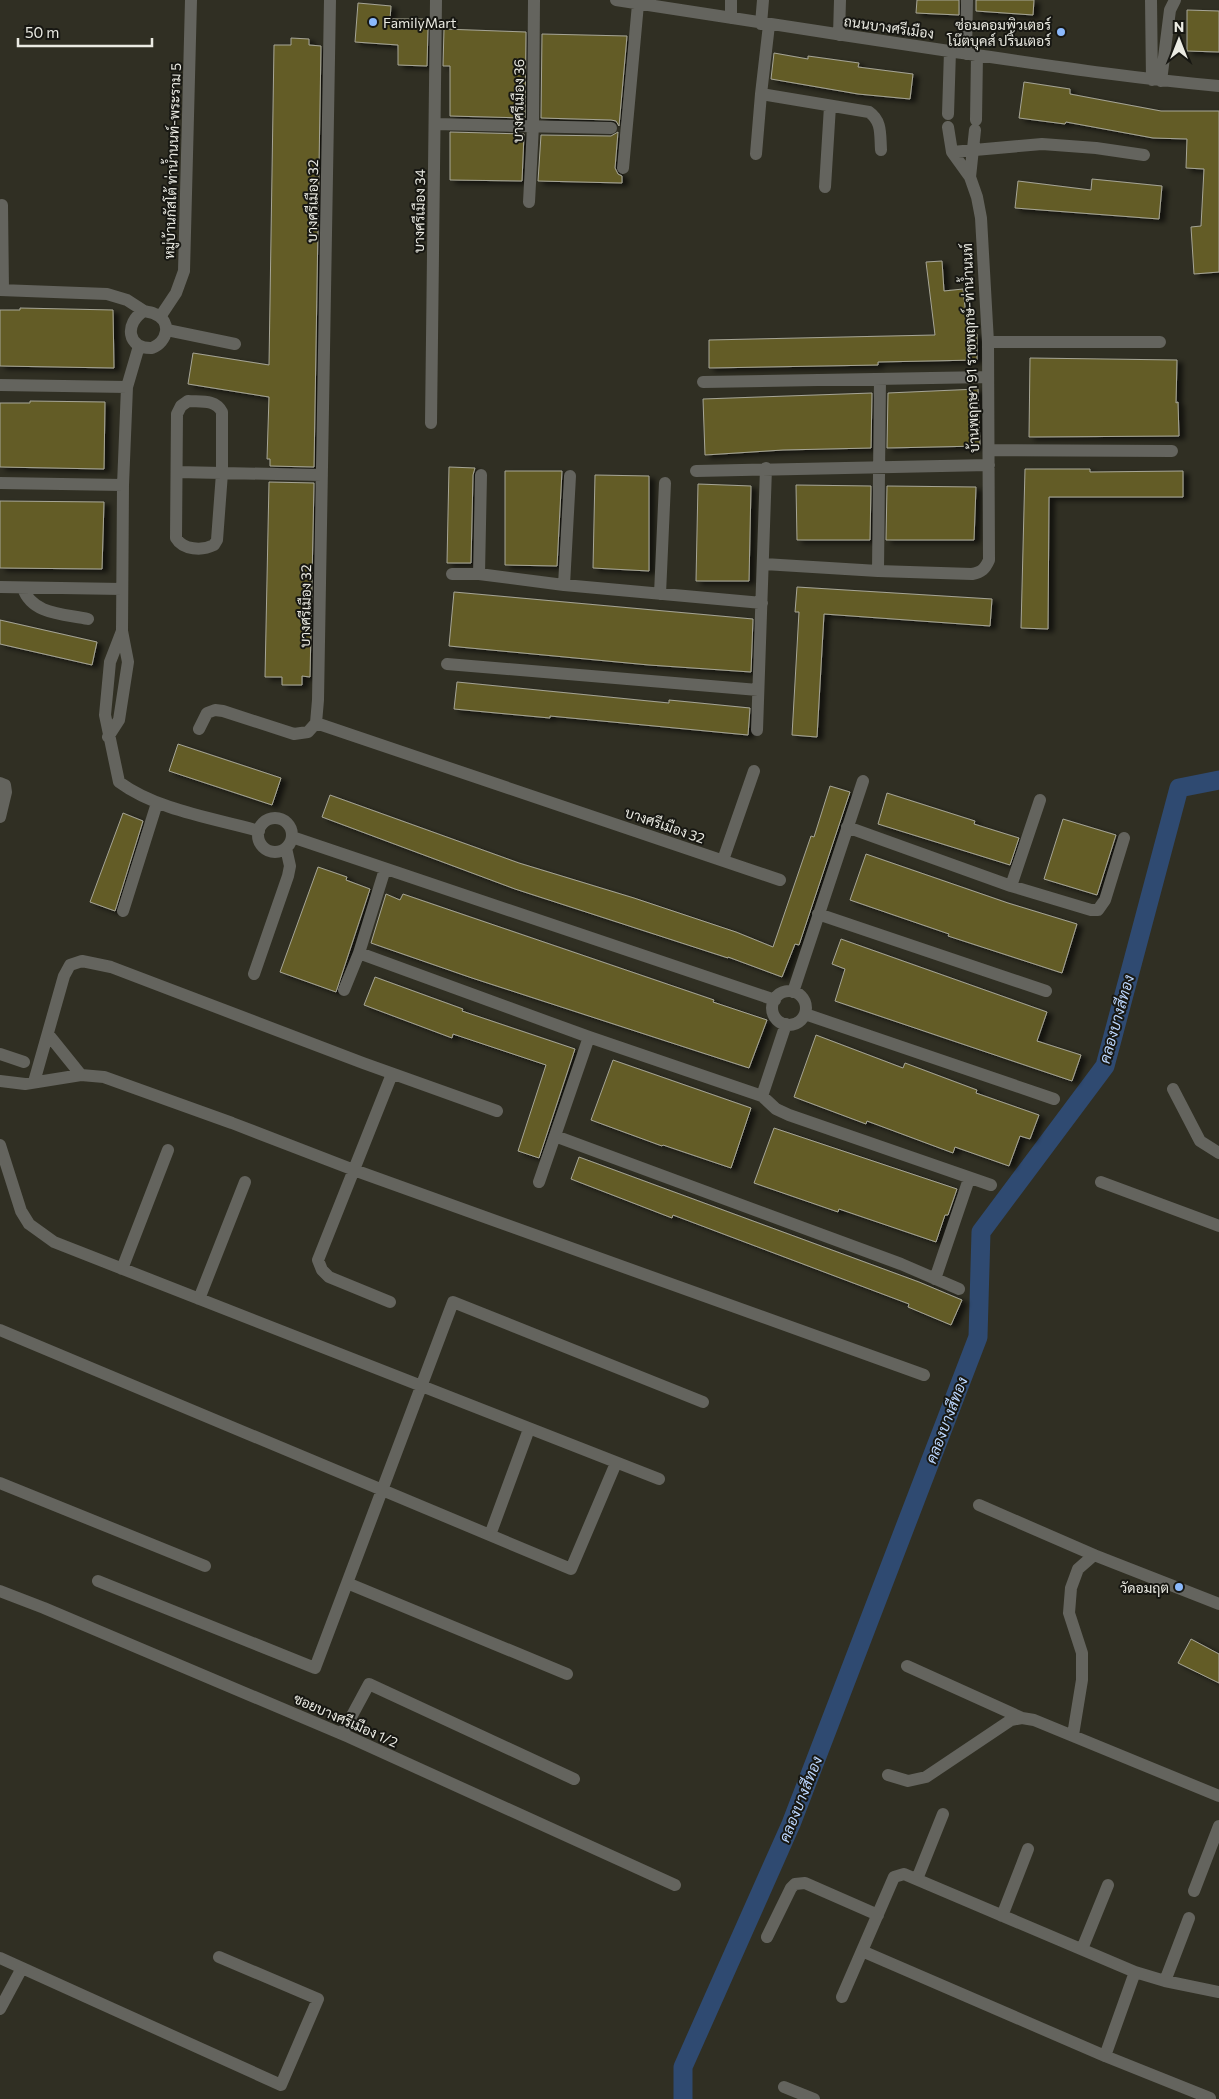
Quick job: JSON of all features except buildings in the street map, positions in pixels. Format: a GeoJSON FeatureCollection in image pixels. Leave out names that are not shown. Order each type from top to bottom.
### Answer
{"type":"FeatureCollection","features":[{"type":"Feature","properties":{"kind":"street","name":"หมู่บ้านกัสโต้ ท่าน้ำนนท์-พระราม 5"},"geometry":{"type":"LineString","coordinates":[[160,317],[176,293],[184,270],[191,0]]}},
{"type":"Feature","properties":{"kind":"street","name":"บางศรีเมือง 32"},"geometry":{"type":"LineString","coordinates":[[330,0],[319,690],[316,723],[780,880]]}},
{"type":"Feature","properties":{"kind":"street","name":"บางศรีเมือง 34"},"geometry":{"type":"LineString","coordinates":[[431,423],[436,0]]}},
{"type":"Feature","properties":{"kind":"street","name":"บางศรีเมือง 36"},"geometry":{"type":"LineString","coordinates":[[530,202],[534,0]]}},
{"type":"Feature","properties":{"kind":"street","name":"ถนนบางศรีเมือง"},"geometry":{"type":"LineString","coordinates":[[616,0],[972,55],[1157,80],[1219,86]]}},
{"type":"Feature","properties":{"kind":"street"},"geometry":{"type":"LineString","coordinates":[[731,18],[732,0]]}},
{"type":"Feature","properties":{"kind":"street"},"geometry":{"type":"LineString","coordinates":[[756,154],[765,24],[763,0]]}},
{"type":"Feature","properties":{"kind":"street"},"geometry":{"type":"LineString","coordinates":[[838,35],[840,0]]}},
{"type":"Feature","properties":{"kind":"street"},"geometry":{"type":"LineString","coordinates":[[967,0],[975,125],[970,177]]}},
{"type":"Feature","properties":{"kind":"street"},"geometry":{"type":"LineString","coordinates":[[1152,0],[1157,80]]}},
{"type":"Feature","properties":{"kind":"street"},"geometry":{"type":"LineString","coordinates":[[1157,80],[1170,10],[1175,0]]}},
{"type":"Feature","properties":{"kind":"street"},"geometry":{"type":"LineString","coordinates":[[623,168],[638,4]]}},
{"type":"Feature","properties":{"kind":"street","name":"บ้านพฤกษา 91 ราชพฤกษ์-ท่าน้ำนนท์"},"geometry":{"type":"LineString","coordinates":[[878,571],[972,574],[986,568],[989,560],[988,342],[981,218],[977,197],[970,177],[952,152],[948,121],[950,51]]}},
{"type":"Feature","properties":{"kind":"street"},"geometry":{"type":"LineString","coordinates":[[761,94],[869,112],[876,117],[880,125],[881,150]]}},
{"type":"Feature","properties":{"kind":"street"},"geometry":{"type":"LineString","coordinates":[[825,187],[830,106]]}},
{"type":"Feature","properties":{"kind":"street"},"geometry":{"type":"LineString","coordinates":[[435,124],[611,128]]}},
{"type":"Feature","properties":{"kind":"street"},"geometry":{"type":"LineString","coordinates":[[952,152],[1042,144],[1066,145],[1144,155]]}},
{"type":"Feature","properties":{"kind":"street"},"geometry":{"type":"LineString","coordinates":[[2,205],[2,290],[107,294],[127,300],[144,311],[160,317],[166,325],[167,330],[163,341],[159,345],[146,348],[139,346],[133,340],[130,333],[134,318],[144,311]]}},
{"type":"Feature","properties":{"kind":"street"},"geometry":{"type":"LineString","coordinates":[[167,330],[236,344]]}},
{"type":"Feature","properties":{"kind":"street"},"geometry":{"type":"LineString","coordinates":[[988,342],[1160,342]]}},
{"type":"Feature","properties":{"kind":"street"},"geometry":{"type":"LineString","coordinates":[[108,737],[119,720],[128,662],[122,632],[123,485],[127,387],[139,346]]}},
{"type":"Feature","properties":{"kind":"street"},"geometry":{"type":"LineString","coordinates":[[703,382],[988,377]]}},
{"type":"Feature","properties":{"kind":"street"},"geometry":{"type":"LineString","coordinates":[[764,564],[878,571],[880,379]]}},
{"type":"Feature","properties":{"kind":"street"},"geometry":{"type":"LineString","coordinates":[[0,385],[127,387]]}},
{"type":"Feature","properties":{"kind":"street"},"geometry":{"type":"LineString","coordinates":[[188,401],[212,402],[219,406],[222,412],[222,473],[217,540],[214,545],[207,549],[186,547],[180,544],[176,538],[177,414],[180,406],[188,401]]}},
{"type":"Feature","properties":{"kind":"street"},"geometry":{"type":"LineString","coordinates":[[989,450],[1172,451]]}},
{"type":"Feature","properties":{"kind":"street"},"geometry":{"type":"LineString","coordinates":[[696,470],[989,465]]}},
{"type":"Feature","properties":{"kind":"street"},"geometry":{"type":"LineString","coordinates":[[757,730],[766,468]]}},
{"type":"Feature","properties":{"kind":"street"},"geometry":{"type":"LineString","coordinates":[[177,472],[322,475]]}},
{"type":"Feature","properties":{"kind":"street"},"geometry":{"type":"LineString","coordinates":[[480,574],[481,475]]}},
{"type":"Feature","properties":{"kind":"street"},"geometry":{"type":"LineString","coordinates":[[564,585],[570,476]]}},
{"type":"Feature","properties":{"kind":"street"},"geometry":{"type":"LineString","coordinates":[[0,483],[123,485]]}},
{"type":"Feature","properties":{"kind":"street"},"geometry":{"type":"LineString","coordinates":[[660,594],[665,483]]}},
{"type":"Feature","properties":{"kind":"street"},"geometry":{"type":"LineString","coordinates":[[452,574],[480,574],[564,585],[762,603]]}},
{"type":"Feature","properties":{"kind":"street"},"geometry":{"type":"LineString","coordinates":[[0,587],[122,589]]}},
{"type":"Feature","properties":{"kind":"street"},"geometry":{"type":"LineString","coordinates":[[23,588],[26,595],[36,606],[45,610],[88,619]]}},
{"type":"Feature","properties":{"kind":"street"},"geometry":{"type":"LineString","coordinates":[[122,632],[110,662],[104,715],[119,782],[135,794],[156,802],[259,831]]}},
{"type":"Feature","properties":{"kind":"street"},"geometry":{"type":"LineString","coordinates":[[446,664],[758,690]]}},
{"type":"Feature","properties":{"kind":"street"},"geometry":{"type":"LineString","coordinates":[[199,729],[207,713],[215,710],[294,734],[308,732],[316,723]]}},
{"type":"Feature","properties":{"kind":"street"},"geometry":{"type":"LineString","coordinates":[[723,860],[754,771]]}},
{"type":"Feature","properties":{"kind":"street"},"geometry":{"type":"LineString","coordinates":[[793,992],[863,782]]}},
{"type":"Feature","properties":{"kind":"street"},"geometry":{"type":"LineString","coordinates":[[0,783],[5,785],[6,792],[0,817]]}},
{"type":"Feature","properties":{"kind":"street"},"geometry":{"type":"LineString","coordinates":[[1011,886],[1040,800]]}},
{"type":"Feature","properties":{"kind":"street"},"geometry":{"type":"LineString","coordinates":[[123,911],[156,802]]}},
{"type":"Feature","properties":{"kind":"street"},"geometry":{"type":"LineString","coordinates":[[268,820],[283,820],[288,825],[292,836],[291,842],[286,848],[278,852],[266,850],[259,839],[259,831],[268,820]]}},
{"type":"Feature","properties":{"kind":"street"},"geometry":{"type":"LineString","coordinates":[[847,827],[1011,886],[1082,909],[1098,910],[1105,900],[1124,838]]}},
{"type":"Feature","properties":{"kind":"street"},"geometry":{"type":"LineString","coordinates":[[292,836],[775,1000]]}},
{"type":"Feature","properties":{"kind":"street"},"geometry":{"type":"LineString","coordinates":[[254,974],[288,876],[290,866],[286,848]]}},
{"type":"Feature","properties":{"kind":"street"},"geometry":{"type":"LineString","coordinates":[[344,990],[359,952],[385,869]]}},
{"type":"Feature","properties":{"kind":"street"},"geometry":{"type":"LineString","coordinates":[[818,914],[1046,991]]}},
{"type":"Feature","properties":{"kind":"street"},"geometry":{"type":"LineString","coordinates":[[359,952],[589,1037],[762,1096],[776,1109],[789,1115],[991,1185]]}},
{"type":"Feature","properties":{"kind":"street"},"geometry":{"type":"LineString","coordinates":[[34,1082],[64,976],[70,965],[82,961],[112,967],[392,1074],[497,1111]]}},
{"type":"Feature","properties":{"kind":"street"},"geometry":{"type":"LineString","coordinates":[[793,992],[799,994],[805,1003],[805,1014],[795,1024],[786,1024],[776,1018],[773,1012],[775,1000],[783,993],[793,992]]}},
{"type":"Feature","properties":{"kind":"street"},"geometry":{"type":"LineString","coordinates":[[805,1014],[1054,1099]]}},
{"type":"Feature","properties":{"kind":"street"},"geometry":{"type":"LineString","coordinates":[[762,1096],[786,1024]]}},
{"type":"Feature","properties":{"kind":"street"},"geometry":{"type":"LineString","coordinates":[[48,1034],[81,1075]]}},
{"type":"Feature","properties":{"kind":"street"},"geometry":{"type":"LineString","coordinates":[[539,1182],[589,1037]]}},
{"type":"Feature","properties":{"kind":"street"},"geometry":{"type":"LineString","coordinates":[[0,1054],[24,1062]]}},
{"type":"Feature","properties":{"kind":"street"},"geometry":{"type":"LineString","coordinates":[[390,1302],[328,1277],[322,1270],[318,1260],[392,1074]]}},
{"type":"Feature","properties":{"kind":"street"},"geometry":{"type":"LineString","coordinates":[[0,1081],[9,1084],[25,1084],[81,1075],[104,1077],[232,1123],[354,1170],[924,1375]]}},
{"type":"Feature","properties":{"kind":"street"},"geometry":{"type":"LineString","coordinates":[[1173,1089],[1200,1141],[1219,1153]]}},
{"type":"Feature","properties":{"kind":"street"},"geometry":{"type":"LineString","coordinates":[[555,1136],[959,1289]]}},
{"type":"Feature","properties":{"kind":"street"},"geometry":{"type":"LineString","coordinates":[[0,1145],[21,1211],[29,1224],[54,1242],[659,1479]]}},
{"type":"Feature","properties":{"kind":"street"},"geometry":{"type":"LineString","coordinates":[[122,1269],[168,1150]]}},
{"type":"Feature","properties":{"kind":"street"},"geometry":{"type":"LineString","coordinates":[[934,1278],[970,1179]]}},
{"type":"Feature","properties":{"kind":"street"},"geometry":{"type":"LineString","coordinates":[[199,1299],[245,1182]]}},
{"type":"Feature","properties":{"kind":"street"},"geometry":{"type":"LineString","coordinates":[[1101,1182],[1219,1226]]}},
{"type":"Feature","properties":{"kind":"street"},"geometry":{"type":"LineString","coordinates":[[98,1581],[315,1668],[454,1302],[703,1402]]}},
{"type":"Feature","properties":{"kind":"street"},"geometry":{"type":"LineString","coordinates":[[0,1330],[571,1569],[616,1463]]}},
{"type":"Feature","properties":{"kind":"street"},"geometry":{"type":"LineString","coordinates":[[490,1535],[530,1428]]}},
{"type":"Feature","properties":{"kind":"street"},"geometry":{"type":"LineString","coordinates":[[0,1483],[204,1566]]}},
{"type":"Feature","properties":{"kind":"street"},"geometry":{"type":"LineString","coordinates":[[979,1505],[1094,1555],[1219,1604]]}},
{"type":"Feature","properties":{"kind":"street"},"geometry":{"type":"LineString","coordinates":[[1073,1735],[1082,1680],[1082,1653],[1069,1613],[1071,1588],[1078,1569],[1094,1555]]}},
{"type":"Feature","properties":{"kind":"street"},"geometry":{"type":"LineString","coordinates":[[347,1583],[567,1674]]}},
{"type":"Feature","properties":{"kind":"street","name":"ซอยบางศรีเมือง 1/2"},"geometry":{"type":"LineString","coordinates":[[0,1591],[342,1734],[675,1885]]}},
{"type":"Feature","properties":{"kind":"street"},"geometry":{"type":"LineString","coordinates":[[907,1666],[1022,1718],[1034,1720],[1073,1735],[1219,1796]]}},
{"type":"Feature","properties":{"kind":"street"},"geometry":{"type":"LineString","coordinates":[[342,1734],[369,1684],[574,1779]]}},
{"type":"Feature","properties":{"kind":"street"},"geometry":{"type":"LineString","coordinates":[[888,1775],[908,1781],[926,1777],[1011,1720],[1022,1718]]}},
{"type":"Feature","properties":{"kind":"street"},"geometry":{"type":"LineString","coordinates":[[917,1879],[943,1814]]}},
{"type":"Feature","properties":{"kind":"street"},"geometry":{"type":"LineString","coordinates":[[1194,1891],[1219,1826]]}},
{"type":"Feature","properties":{"kind":"street"},"geometry":{"type":"LineString","coordinates":[[1002,1916],[1028,1849]]}},
{"type":"Feature","properties":{"kind":"street"},"geometry":{"type":"LineString","coordinates":[[842,1997],[894,1877],[904,1874],[1135,1972],[1165,1981],[1219,1992]]}},
{"type":"Feature","properties":{"kind":"street"},"geometry":{"type":"LineString","coordinates":[[766,1937],[790,1888],[796,1884],[805,1883],[878,1915]]}},
{"type":"Feature","properties":{"kind":"street"},"geometry":{"type":"LineString","coordinates":[[1082,1949],[1108,1885]]}},
{"type":"Feature","properties":{"kind":"street"},"geometry":{"type":"LineString","coordinates":[[1165,1981],[1190,1918]]}},
{"type":"Feature","properties":{"kind":"street"},"geometry":{"type":"LineString","coordinates":[[862,1951],[1105,2056],[1210,2098]]}},
{"type":"Feature","properties":{"kind":"street"},"geometry":{"type":"LineString","coordinates":[[0,1958],[281,2085],[318,1999],[219,1957]]}},
{"type":"Feature","properties":{"kind":"street"},"geometry":{"type":"LineString","coordinates":[[0,2009],[22,1968]]}},
{"type":"Feature","properties":{"kind":"street"},"geometry":{"type":"LineString","coordinates":[[1105,2056],[1135,1972]]}},
{"type":"Feature","properties":{"kind":"street"},"geometry":{"type":"LineString","coordinates":[[784,2087],[814,2099]]}},
{"type":"Feature","properties":{"kind":"waterway","name":"คลองบางสีทอง"},"geometry":{"type":"LineString","coordinates":[[683,2099],[683,2067],[791,1824],[978,1337],[981,1232],[1105,1066],[1179,788],[1219,780]]}},
{"type":"Feature","properties":{"kind":"place","name":"FamilyMart"},"geometry":{"type":"Point","coordinates":[373,22]}},
{"type":"Feature","properties":{"kind":"place","name":"ซ่อมคอมพิวเตอร์ โน๊ตบุคส์ ปริ้นเตอร์"},"geometry":{"type":"Point","coordinates":[1061,32]}},
{"type":"Feature","properties":{"kind":"place","name":"วัดอมฤต"},"geometry":{"type":"Point","coordinates":[1179,1587]}}]}
